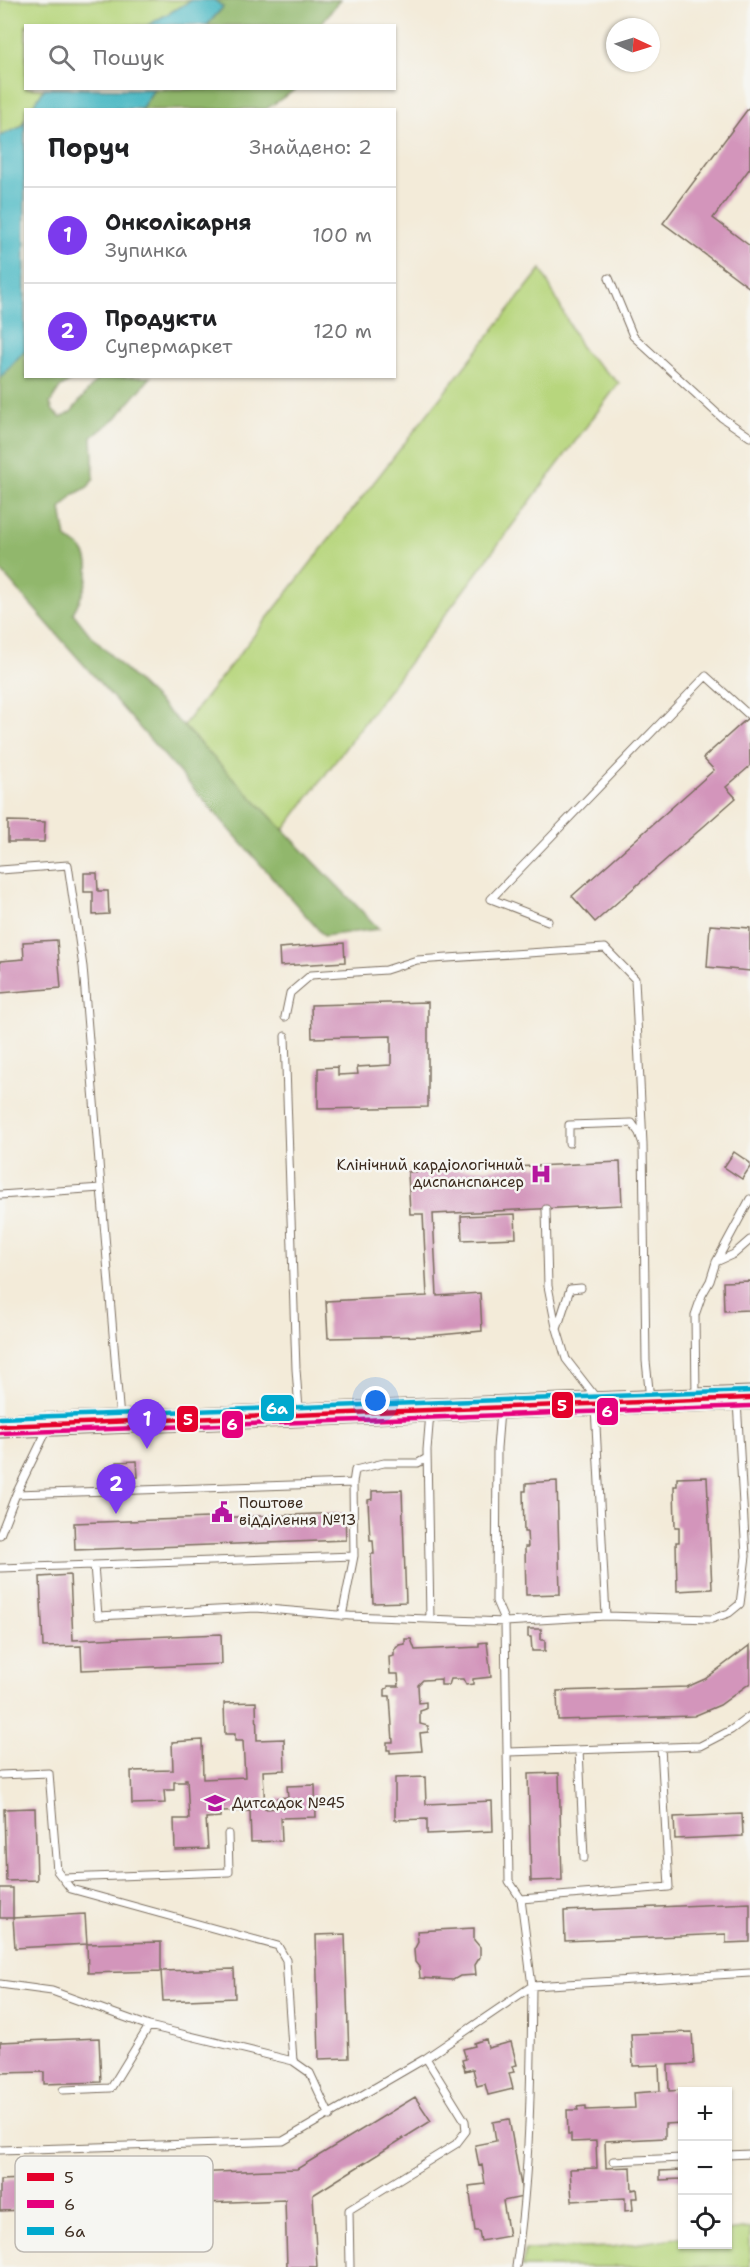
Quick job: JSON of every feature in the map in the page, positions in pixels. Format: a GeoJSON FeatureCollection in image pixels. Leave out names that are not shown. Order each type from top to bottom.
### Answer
{"type":"FeatureCollection","features":[{"type":"Feature","properties":{"kind":"main road"},"geometry":{"type":"LineString","coordinates":[[0,1426],[743,1398]]}},
{"type":"Feature","properties":{"kind":"lane"},"geometry":{"type":"LineString","coordinates":[[609,278],[633,336],[721,417],[750,437]]}},
{"type":"Feature","properties":{"kind":"lane"},"geometry":{"type":"LineString","coordinates":[[548,921],[491,899],[706,676],[750,716]]}},
{"type":"Feature","properties":{"kind":"lane"},"geometry":{"type":"LineString","coordinates":[[0,870],[69,865],[82,968],[121,1421]]}},
{"type":"Feature","properties":{"kind":"lane"},"geometry":{"type":"LineString","coordinates":[[285,1017],[291,993],[311,975],[386,970],[417,960],[605,948],[635,979],[643,1144],[646,1361],[650,1402]]}},
{"type":"Feature","properties":{"kind":"lane"},"geometry":{"type":"LineString","coordinates":[[285,1036],[295,1357],[299,1416]]}},
{"type":"Feature","properties":{"kind":"lane"},"geometry":{"type":"LineString","coordinates":[[569,1143],[569,1125],[632,1123],[643,1144]]}},
{"type":"Feature","properties":{"kind":"lane"},"geometry":{"type":"LineString","coordinates":[[0,1195],[100,1188]]}},
{"type":"Feature","properties":{"kind":"lane"},"geometry":{"type":"LineString","coordinates":[[696,1400],[695,1315],[716,1262],[750,1199]]}},
{"type":"Feature","properties":{"kind":"lane"},"geometry":{"type":"LineString","coordinates":[[546,1209],[548,1286],[557,1329],[566,1359],[598,1405],[606,1616]]}},
{"type":"Feature","properties":{"kind":"lane"},"geometry":{"type":"LineString","coordinates":[[716,1262],[734,1254],[750,1240]]}},
{"type":"Feature","properties":{"kind":"lane"},"geometry":{"type":"LineString","coordinates":[[557,1329],[570,1289],[581,1288]]}},
{"type":"Feature","properties":{"kind":"lane"},"geometry":{"type":"LineString","coordinates":[[94,1565],[98,1616],[256,1608],[342,1616],[505,1622],[606,1616],[712,1619],[729,1612],[740,1604],[746,1556],[743,1398]]}},
{"type":"Feature","properties":{"kind":"lane"},"geometry":{"type":"LineString","coordinates":[[500,1408],[497,1448],[496,1601],[505,1622],[509,1881],[521,1899],[532,1986],[525,2204],[516,2267]]}},
{"type":"Feature","properties":{"kind":"lane"},"geometry":{"type":"LineString","coordinates":[[430,1410],[427,1458],[430,1619]]}},
{"type":"Feature","properties":{"kind":"lane"},"geometry":{"type":"LineString","coordinates":[[0,1535],[16,1494],[50,1424]]}},
{"type":"Feature","properties":{"kind":"lane"},"geometry":{"type":"LineString","coordinates":[[342,1616],[354,1556],[353,1483],[355,1470],[384,1462],[418,1463],[427,1458]]}},
{"type":"Feature","properties":{"kind":"lane"},"geometry":{"type":"LineString","coordinates":[[16,1494],[353,1483]]}},
{"type":"Feature","properties":{"kind":"lane"},"geometry":{"type":"LineString","coordinates":[[0,1568],[354,1556]]}},
{"type":"Feature","properties":{"kind":"lane"},"geometry":{"type":"LineString","coordinates":[[508,1752],[700,1746],[731,1730],[750,1716]]}},
{"type":"Feature","properties":{"kind":"lane"},"geometry":{"type":"LineString","coordinates":[[521,1899],[669,1887],[661,1748]]}},
{"type":"Feature","properties":{"kind":"lane"},"geometry":{"type":"LineString","coordinates":[[579,1750],[584,1858]]}},
{"type":"Feature","properties":{"kind":"lane"},"geometry":{"type":"LineString","coordinates":[[0,1775],[49,1773],[57,1871],[71,1888],[278,1946],[286,1960],[293,2061]]}},
{"type":"Feature","properties":{"kind":"lane"},"geometry":{"type":"LineString","coordinates":[[63,1878],[229,1872],[228,1834]]}},
{"type":"Feature","properties":{"kind":"lane"},"geometry":{"type":"LineString","coordinates":[[0,2150],[283,2141],[330,2116],[426,2058],[532,1986],[750,1972]]}},
{"type":"Feature","properties":{"kind":"lane"},"geometry":{"type":"LineString","coordinates":[[0,1984],[52,1991],[149,2026],[293,2061],[310,2073],[330,2116]]}},
{"type":"Feature","properties":{"kind":"lane"},"geometry":{"type":"LineString","coordinates":[[63,2090],[111,2088],[149,2026]]}},
{"type":"Feature","properties":{"kind":"lane"},"geometry":{"type":"LineString","coordinates":[[350,2267],[349,2210],[456,2144],[466,2131],[465,2121],[426,2058]]}},
{"type":"Feature","properties":{"kind":"lane"},"geometry":{"type":"LineString","coordinates":[[732,2155],[750,2154]]}},
{"type":"Feature","properties":{"kind":"lane"},"geometry":{"type":"LineString","coordinates":[[613,2161],[678,2158]]}},
{"type":"Feature","properties":{"kind":"green space"},"geometry":{"type":"Polygon","coordinates":[[[0,0],[192,0],[150,24],[24,24],[24,90],[43,90],[32,108],[24,108],[22,125],[0,136],[0,0]]]}},
{"type":"Feature","properties":{"kind":"green space"},"geometry":{"type":"Polygon","coordinates":[[[214,0],[340,0],[321,24],[209,24],[223,7],[214,0]]]}},
{"type":"Feature","properties":{"kind":"green space"},"geometry":{"type":"Polygon","coordinates":[[[153,90],[294,90],[268,108],[142,108],[153,90]]]}},
{"type":"Feature","properties":{"kind":"green space"},"geometry":{"type":"Polygon","coordinates":[[[541,269],[583,351],[619,383],[283,831],[183,726],[541,269]]]}},
{"type":"Feature","properties":{"kind":"green space"},"geometry":{"type":"Polygon","coordinates":[[[24,351],[24,378],[75,378],[60,388],[50,403],[53,411],[61,418],[71,412],[98,378],[150,378],[116,418],[92,437],[94,478],[88,487],[73,495],[61,509],[66,538],[82,549],[88,565],[86,582],[73,613],[91,636],[183,726],[379,929],[324,936],[0,570],[0,378],[24,351]]]}},
{"type":"Feature","properties":{"kind":"green space"},"geometry":{"type":"Polygon","coordinates":[[[750,2228],[750,2267],[522,2267],[525,2250],[612,2247],[678,2238],[678,2249],[732,2249],[732,2230],[750,2228]]]}},
{"type":"Feature","properties":{"kind":"water"},"geometry":{"type":"Polygon","coordinates":[[[192,0],[214,0],[223,7],[208,24],[150,24],[192,0]]]}},
{"type":"Feature","properties":{"kind":"water"},"geometry":{"type":"Polygon","coordinates":[[[43,90],[153,90],[142,108],[32,108],[43,90]]]}},
{"type":"Feature","properties":{"kind":"water"},"geometry":{"type":"Polygon","coordinates":[[[24,122],[24,351],[0,378],[0,136],[21,127],[24,122]]]}},
{"type":"Feature","properties":{"kind":"building"},"geometry":{"type":"Polygon","coordinates":[[[750,106],[750,168],[713,218],[750,246],[750,288],[663,223],[750,106]]]}},
{"type":"Feature","properties":{"kind":"building"},"geometry":{"type":"Polygon","coordinates":[[[749,717],[750,766],[726,787],[736,798],[595,922],[572,896],[714,770],[703,758],[749,717]]]}},
{"type":"Feature","properties":{"kind":"building"},"geometry":{"type":"Polygon","coordinates":[[[8,821],[45,822],[44,842],[8,842],[8,821]]]}},
{"type":"Feature","properties":{"kind":"building"},"geometry":{"type":"Polygon","coordinates":[[[84,873],[97,873],[98,891],[108,891],[109,914],[93,915],[93,892],[84,892],[84,873]]]}},
{"type":"Feature","properties":{"kind":"building"},"geometry":{"type":"Polygon","coordinates":[[[710,925],[750,928],[750,971],[707,967],[710,925]]]}},
{"type":"Feature","properties":{"kind":"building"},"geometry":{"type":"Polygon","coordinates":[[[57,940],[61,988],[0,993],[0,961],[24,959],[23,942],[57,940]]]}},
{"type":"Feature","properties":{"kind":"building"},"geometry":{"type":"Polygon","coordinates":[[[344,943],[345,962],[280,966],[279,948],[344,943]]]}},
{"type":"Feature","properties":{"kind":"building"},"geometry":{"type":"Polygon","coordinates":[[[428,1002],[428,1107],[318,1109],[318,1068],[338,1067],[338,1075],[358,1074],[357,1067],[391,1065],[391,1036],[312,1038],[311,1005],[428,1002]]]}},
{"type":"Feature","properties":{"kind":"building"},"geometry":{"type":"Polygon","coordinates":[[[734,1152],[750,1163],[742,1179],[724,1167],[734,1152]]]}},
{"type":"Feature","properties":{"kind":"building"},"geometry":{"type":"Polygon","coordinates":[[[620,1162],[622,1205],[433,1214],[437,1296],[480,1293],[482,1331],[428,1336],[328,1338],[326,1301],[427,1296],[423,1214],[410,1214],[408,1172],[620,1162]]]}},
{"type":"Feature","properties":{"kind":"building"},"geometry":{"type":"Polygon","coordinates":[[[515,1214],[516,1238],[462,1240],[461,1216],[515,1214]]]}},
{"type":"Feature","properties":{"kind":"building"},"geometry":{"type":"Polygon","coordinates":[[[750,1281],[750,1310],[724,1311],[723,1282],[750,1281]]]}},
{"type":"Feature","properties":{"kind":"building"},"geometry":{"type":"Polygon","coordinates":[[[137,1461],[138,1477],[118,1478],[117,1462],[137,1461]]]}},
{"type":"Feature","properties":{"kind":"building"},"geometry":{"type":"Polygon","coordinates":[[[707,1477],[712,1589],[677,1591],[676,1542],[679,1542],[679,1527],[675,1527],[674,1486],[677,1486],[677,1478],[707,1477]]]}},
{"type":"Feature","properties":{"kind":"building"},"geometry":{"type":"Polygon","coordinates":[[[557,1481],[560,1594],[526,1595],[525,1547],[528,1547],[527,1532],[524,1532],[523,1491],[526,1491],[526,1483],[557,1481]]]}},
{"type":"Feature","properties":{"kind":"building"},"geometry":{"type":"Polygon","coordinates":[[[402,1490],[406,1602],[373,1603],[371,1554],[374,1554],[373,1540],[370,1540],[368,1500],[372,1499],[372,1491],[402,1490]]]}},
{"type":"Feature","properties":{"kind":"building"},"geometry":{"type":"Polygon","coordinates":[[[345,1513],[346,1540],[75,1550],[74,1523],[345,1513]]]}},
{"type":"Feature","properties":{"kind":"building"},"geometry":{"type":"Polygon","coordinates":[[[70,1575],[73,1640],[221,1634],[222,1664],[82,1670],[81,1646],[43,1647],[40,1577],[70,1575]]]}},
{"type":"Feature","properties":{"kind":"building"},"geometry":{"type":"Polygon","coordinates":[[[528,1629],[541,1629],[541,1640],[545,1640],[545,1651],[532,1651],[528,1629]]]}},
{"type":"Feature","properties":{"kind":"building"},"geometry":{"type":"Polygon","coordinates":[[[405,1639],[411,1639],[415,1650],[479,1647],[479,1643],[487,1642],[491,1677],[473,1679],[473,1684],[466,1685],[463,1679],[451,1679],[449,1685],[441,1685],[441,1679],[423,1680],[418,1685],[419,1703],[426,1702],[426,1709],[420,1711],[420,1724],[428,1726],[428,1732],[420,1733],[422,1751],[390,1753],[390,1750],[387,1750],[387,1742],[393,1742],[390,1696],[385,1696],[385,1689],[388,1686],[399,1686],[398,1674],[390,1674],[389,1657],[394,1656],[394,1650],[399,1645],[405,1644],[405,1639]]]}},
{"type":"Feature","properties":{"kind":"building"},"geometry":{"type":"Polygon","coordinates":[[[750,1645],[750,1683],[720,1705],[694,1716],[558,1720],[557,1691],[687,1687],[705,1679],[750,1645]]]}},
{"type":"Feature","properties":{"kind":"building"},"geometry":{"type":"Polygon","coordinates":[[[256,1702],[257,1740],[284,1739],[285,1770],[263,1771],[265,1809],[278,1808],[277,1798],[288,1797],[287,1786],[315,1785],[316,1817],[281,1818],[282,1841],[251,1842],[250,1811],[221,1812],[221,1817],[206,1818],[208,1849],[175,1850],[174,1819],[189,1819],[187,1779],[185,1782],[174,1782],[174,1790],[164,1790],[165,1803],[132,1804],[131,1771],[173,1770],[172,1742],[202,1740],[203,1779],[245,1777],[243,1741],[235,1741],[235,1734],[225,1734],[224,1703],[256,1702]]]}},
{"type":"Feature","properties":{"kind":"building"},"geometry":{"type":"Polygon","coordinates":[[[559,1773],[562,1880],[531,1881],[528,1774],[559,1773]]]}},
{"type":"Feature","properties":{"kind":"building"},"geometry":{"type":"Polygon","coordinates":[[[425,1777],[426,1804],[492,1801],[493,1831],[427,1834],[427,1819],[395,1820],[395,1778],[425,1777]]]}},
{"type":"Feature","properties":{"kind":"building"},"geometry":{"type":"Polygon","coordinates":[[[35,1808],[37,1880],[6,1881],[4,1809],[35,1808]]]}},
{"type":"Feature","properties":{"kind":"building"},"geometry":{"type":"Polygon","coordinates":[[[742,1814],[743,1836],[675,1839],[674,1817],[742,1814]]]}},
{"type":"Feature","properties":{"kind":"building"},"geometry":{"type":"Polygon","coordinates":[[[0,1888],[13,1888],[13,1918],[0,1918],[0,1888]]]}},
{"type":"Feature","properties":{"kind":"building"},"geometry":{"type":"Polygon","coordinates":[[[750,1903],[750,1942],[726,1943],[726,1934],[565,1941],[564,1911],[750,1903]]]}},
{"type":"Feature","properties":{"kind":"building"},"geometry":{"type":"Polygon","coordinates":[[[85,1914],[87,1944],[15,1948],[13,1918],[85,1914]]]}},
{"type":"Feature","properties":{"kind":"building"},"geometry":{"type":"Polygon","coordinates":[[[474,1928],[474,1940],[480,1947],[480,1957],[475,1965],[476,1975],[460,1976],[453,1980],[420,1978],[414,1950],[418,1942],[417,1931],[474,1928]]]}},
{"type":"Feature","properties":{"kind":"building"},"geometry":{"type":"Polygon","coordinates":[[[345,1934],[349,2058],[319,2059],[316,1935],[345,1934]]]}},
{"type":"Feature","properties":{"kind":"building"},"geometry":{"type":"Polygon","coordinates":[[[161,1942],[161,1971],[88,1973],[87,1944],[161,1942]]]}},
{"type":"Feature","properties":{"kind":"building"},"geometry":{"type":"Polygon","coordinates":[[[234,1969],[235,1998],[163,2001],[161,1971],[234,1969]]]}},
{"type":"Feature","properties":{"kind":"building"},"geometry":{"type":"Polygon","coordinates":[[[692,2032],[694,2064],[668,2065],[669,2091],[678,2090],[678,2123],[665,2124],[665,2138],[605,2141],[606,2168],[631,2167],[632,2190],[637,2189],[638,2198],[632,2198],[633,2210],[625,2211],[625,2198],[572,2201],[570,2169],[597,2168],[596,2141],[571,2142],[571,2134],[568,2134],[567,2110],[578,2110],[577,2107],[586,2106],[586,2110],[635,2108],[634,2093],[660,2091],[659,2065],[633,2066],[631,2034],[692,2032]]]}},
{"type":"Feature","properties":{"kind":"building"},"geometry":{"type":"Polygon","coordinates":[[[99,2038],[101,2082],[44,2084],[44,2072],[0,2073],[0,2042],[99,2038]]]}},
{"type":"Feature","properties":{"kind":"building"},"geometry":{"type":"Polygon","coordinates":[[[486,2039],[488,2048],[511,2042],[517,2065],[512,2066],[514,2072],[509,2073],[513,2089],[488,2095],[485,2084],[477,2086],[473,2069],[465,2071],[462,2060],[466,2059],[463,2049],[475,2046],[474,2043],[486,2039]]]}},
{"type":"Feature","properties":{"kind":"building"},"geometry":{"type":"Polygon","coordinates":[[[415,2097],[431,2121],[313,2195],[317,2267],[287,2267],[285,2200],[213,2203],[213,2172],[297,2169],[415,2097]]]}},
{"type":"Feature","properties":{"kind":"building"},"geometry":{"type":"Polygon","coordinates":[[[509,2119],[523,2197],[503,2201],[509,2236],[481,2241],[479,2231],[475,2231],[469,2186],[485,2184],[482,2165],[479,2166],[475,2145],[496,2141],[493,2122],[509,2119]]]}},
{"type":"Feature","properties":{"kind":"building"},"geometry":{"type":"Polygon","coordinates":[[[678,2170],[678,2179],[660,2180],[660,2171],[678,2170]]]}},
{"type":"Feature","properties":{"kind":"building"},"geometry":{"type":"Polygon","coordinates":[[[15,2179],[15,2210],[0,2211],[0,2180],[15,2179]]]}},
{"type":"Feature","properties":{"kind":"transit line","name":"6а"},"geometry":{"type":"LineString","coordinates":[[0,1418],[750,1391]]}},
{"type":"Feature","properties":{"kind":"transit line","name":"5"},"geometry":{"type":"LineString","coordinates":[[0,1426],[750,1398]]}},
{"type":"Feature","properties":{"kind":"transit line","name":"6"},"geometry":{"type":"LineString","coordinates":[[0,1433],[750,1406]]}},
{"type":"Feature","properties":{"kind":"place","name":"Клінічний кардіологічний диспанспансер"},"geometry":{"type":"Point","coordinates":[541,1174]}},
{"type":"Feature","properties":{"kind":"place","name":"Онколікарня"},"geometry":{"type":"Point","coordinates":[147,1449]}},
{"type":"Feature","properties":{"kind":"place","name":"Поштове відділення №13"},"geometry":{"type":"Point","coordinates":[222,1512]}},
{"type":"Feature","properties":{"kind":"place","name":"Продукти"},"geometry":{"type":"Point","coordinates":[116,1514]}},
{"type":"Feature","properties":{"kind":"place","name":"Дитсадок №45"},"geometry":{"type":"Point","coordinates":[215,1803]}}]}
